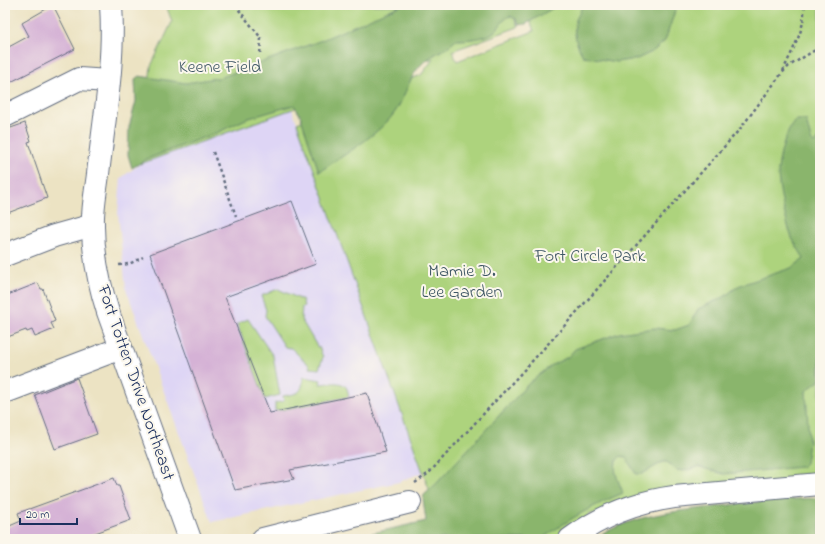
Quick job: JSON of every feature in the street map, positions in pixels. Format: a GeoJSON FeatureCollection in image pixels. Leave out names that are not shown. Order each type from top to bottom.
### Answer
{"type":"FeatureCollection","features":[{"type":"Feature","properties":{"kind":"street","name":"Fort Totten Drive Northeast"},"geometry":{"type":"LineString","coordinates":[[112,5],[113,25],[93,225],[95,256],[100,287],[190,539]]}},
{"type":"Feature","properties":{"kind":"street"},"geometry":{"type":"LineString","coordinates":[[5,116],[79,79],[108,81]]}},
{"type":"Feature","properties":{"kind":"street"},"geometry":{"type":"LineString","coordinates":[[5,255],[54,236],[93,225]]}},
{"type":"Feature","properties":{"kind":"street"},"geometry":{"type":"LineString","coordinates":[[5,392],[121,348]]}},
{"type":"Feature","properties":{"kind":"street"},"geometry":{"type":"LineString","coordinates":[[570,539],[606,517],[632,506],[653,501],[674,497],[820,484]]}},
{"type":"Feature","properties":{"kind":"street"},"geometry":{"type":"LineString","coordinates":[[263,539],[410,502]]}},
{"type":"Feature","properties":{"kind":"path"},"geometry":{"type":"LineString","coordinates":[[235,5],[261,38],[260,55]]}},
{"type":"Feature","properties":{"kind":"path"},"geometry":{"type":"LineString","coordinates":[[782,73],[800,34],[805,15],[804,5]]}},
{"type":"Feature","properties":{"kind":"path"},"geometry":{"type":"LineString","coordinates":[[429,473],[558,333],[735,135],[782,73],[789,66],[820,47]]}},
{"type":"Feature","properties":{"kind":"path"},"geometry":{"type":"LineString","coordinates":[[213,152],[236,216]]}},
{"type":"Feature","properties":{"kind":"path"},"geometry":{"type":"LineString","coordinates":[[119,265],[129,264],[143,257]]}},
{"type":"Feature","properties":{"kind":"shaded area"},"geometry":{"type":"Polygon","coordinates":[[[292,109],[423,472],[399,482],[212,522],[126,289],[118,213],[121,178],[140,164],[292,109]]]}},
{"type":"Feature","properties":{"kind":"green space","name":"Fort Circle Park"},"geometry":{"type":"Polygon","coordinates":[[[166,5],[510,5],[518,27],[452,51],[457,61],[534,31],[524,5],[820,5],[820,477],[590,514],[557,539],[447,539],[297,123],[421,75],[434,58],[140,164],[151,66],[172,22],[166,5]]]}},
{"type":"Feature","properties":{"kind":"green space","name":"Keene Field"},"geometry":{"type":"Polygon","coordinates":[[[401,5],[558,5],[526,24],[519,25],[516,19],[510,16],[505,19],[494,32],[475,39],[456,40],[428,59],[415,73],[400,104],[385,124],[358,146],[319,172],[300,115],[294,105],[246,119],[221,131],[147,159],[132,168],[128,155],[129,127],[136,101],[135,79],[139,76],[186,83],[222,77],[322,40],[401,5]]]}},
{"type":"Feature","properties":{"kind":"green space"},"geometry":{"type":"Polygon","coordinates":[[[581,5],[677,5],[665,41],[652,52],[637,59],[616,62],[583,56],[575,34],[576,20],[581,5]]]}},
{"type":"Feature","properties":{"kind":"green space"},"geometry":{"type":"Polygon","coordinates":[[[796,120],[806,120],[811,140],[814,143],[817,141],[820,131],[820,380],[806,391],[809,443],[806,463],[802,467],[724,474],[699,467],[683,471],[676,470],[667,462],[663,462],[642,474],[636,474],[626,458],[621,456],[617,460],[615,468],[623,493],[581,513],[542,539],[332,539],[364,535],[426,521],[423,499],[424,495],[436,484],[529,383],[552,365],[568,357],[575,349],[619,333],[655,328],[675,330],[689,325],[698,309],[724,297],[738,286],[791,268],[804,259],[793,241],[783,205],[778,178],[781,151],[789,130],[796,120]]]}},
{"type":"Feature","properties":{"kind":"green space"},"geometry":{"type":"Polygon","coordinates":[[[278,289],[302,299],[304,306],[302,307],[301,319],[318,348],[319,347],[323,357],[319,369],[309,368],[310,366],[291,348],[285,347],[265,316],[266,310],[261,296],[278,289]]]}},
{"type":"Feature","properties":{"kind":"green space"},"geometry":{"type":"Polygon","coordinates":[[[248,319],[273,356],[280,395],[265,399],[237,324],[248,319]]]}},
{"type":"Feature","properties":{"kind":"green space"},"geometry":{"type":"Polygon","coordinates":[[[304,377],[321,380],[320,384],[334,383],[344,385],[347,388],[349,397],[275,411],[275,403],[284,401],[283,396],[299,392],[301,390],[304,377]]]}},
{"type":"Feature","properties":{"kind":"green space"},"geometry":{"type":"Polygon","coordinates":[[[820,498],[820,539],[595,539],[620,525],[662,514],[748,503],[820,498]]]}},
{"type":"Feature","properties":{"kind":"building"},"geometry":{"type":"Polygon","coordinates":[[[53,5],[75,49],[5,85],[5,49],[29,36],[22,23],[53,5]]]}},
{"type":"Feature","properties":{"kind":"building"},"geometry":{"type":"Polygon","coordinates":[[[25,123],[31,141],[28,142],[47,198],[5,214],[5,130],[25,123]]]}},
{"type":"Feature","properties":{"kind":"building"},"geometry":{"type":"Polygon","coordinates":[[[292,201],[316,264],[225,297],[270,413],[367,393],[386,452],[290,470],[294,479],[235,490],[150,254],[292,201]]]}},
{"type":"Feature","properties":{"kind":"building"},"geometry":{"type":"Polygon","coordinates":[[[38,283],[41,289],[43,289],[55,321],[51,323],[54,329],[35,337],[32,330],[27,332],[26,330],[5,338],[5,296],[38,283]]]}},
{"type":"Feature","properties":{"kind":"building"},"geometry":{"type":"Polygon","coordinates":[[[77,378],[97,434],[55,449],[35,395],[77,378]]]}},
{"type":"Feature","properties":{"kind":"building"},"geometry":{"type":"Polygon","coordinates":[[[114,478],[117,486],[119,486],[131,520],[79,539],[5,539],[5,528],[21,521],[18,513],[114,478]]]}},
{"type":"Feature","properties":{"kind":"park label","name":"Mamie D. Lee Garden"},"geometry":{"type":"Point","coordinates":[462,282]}}]}
